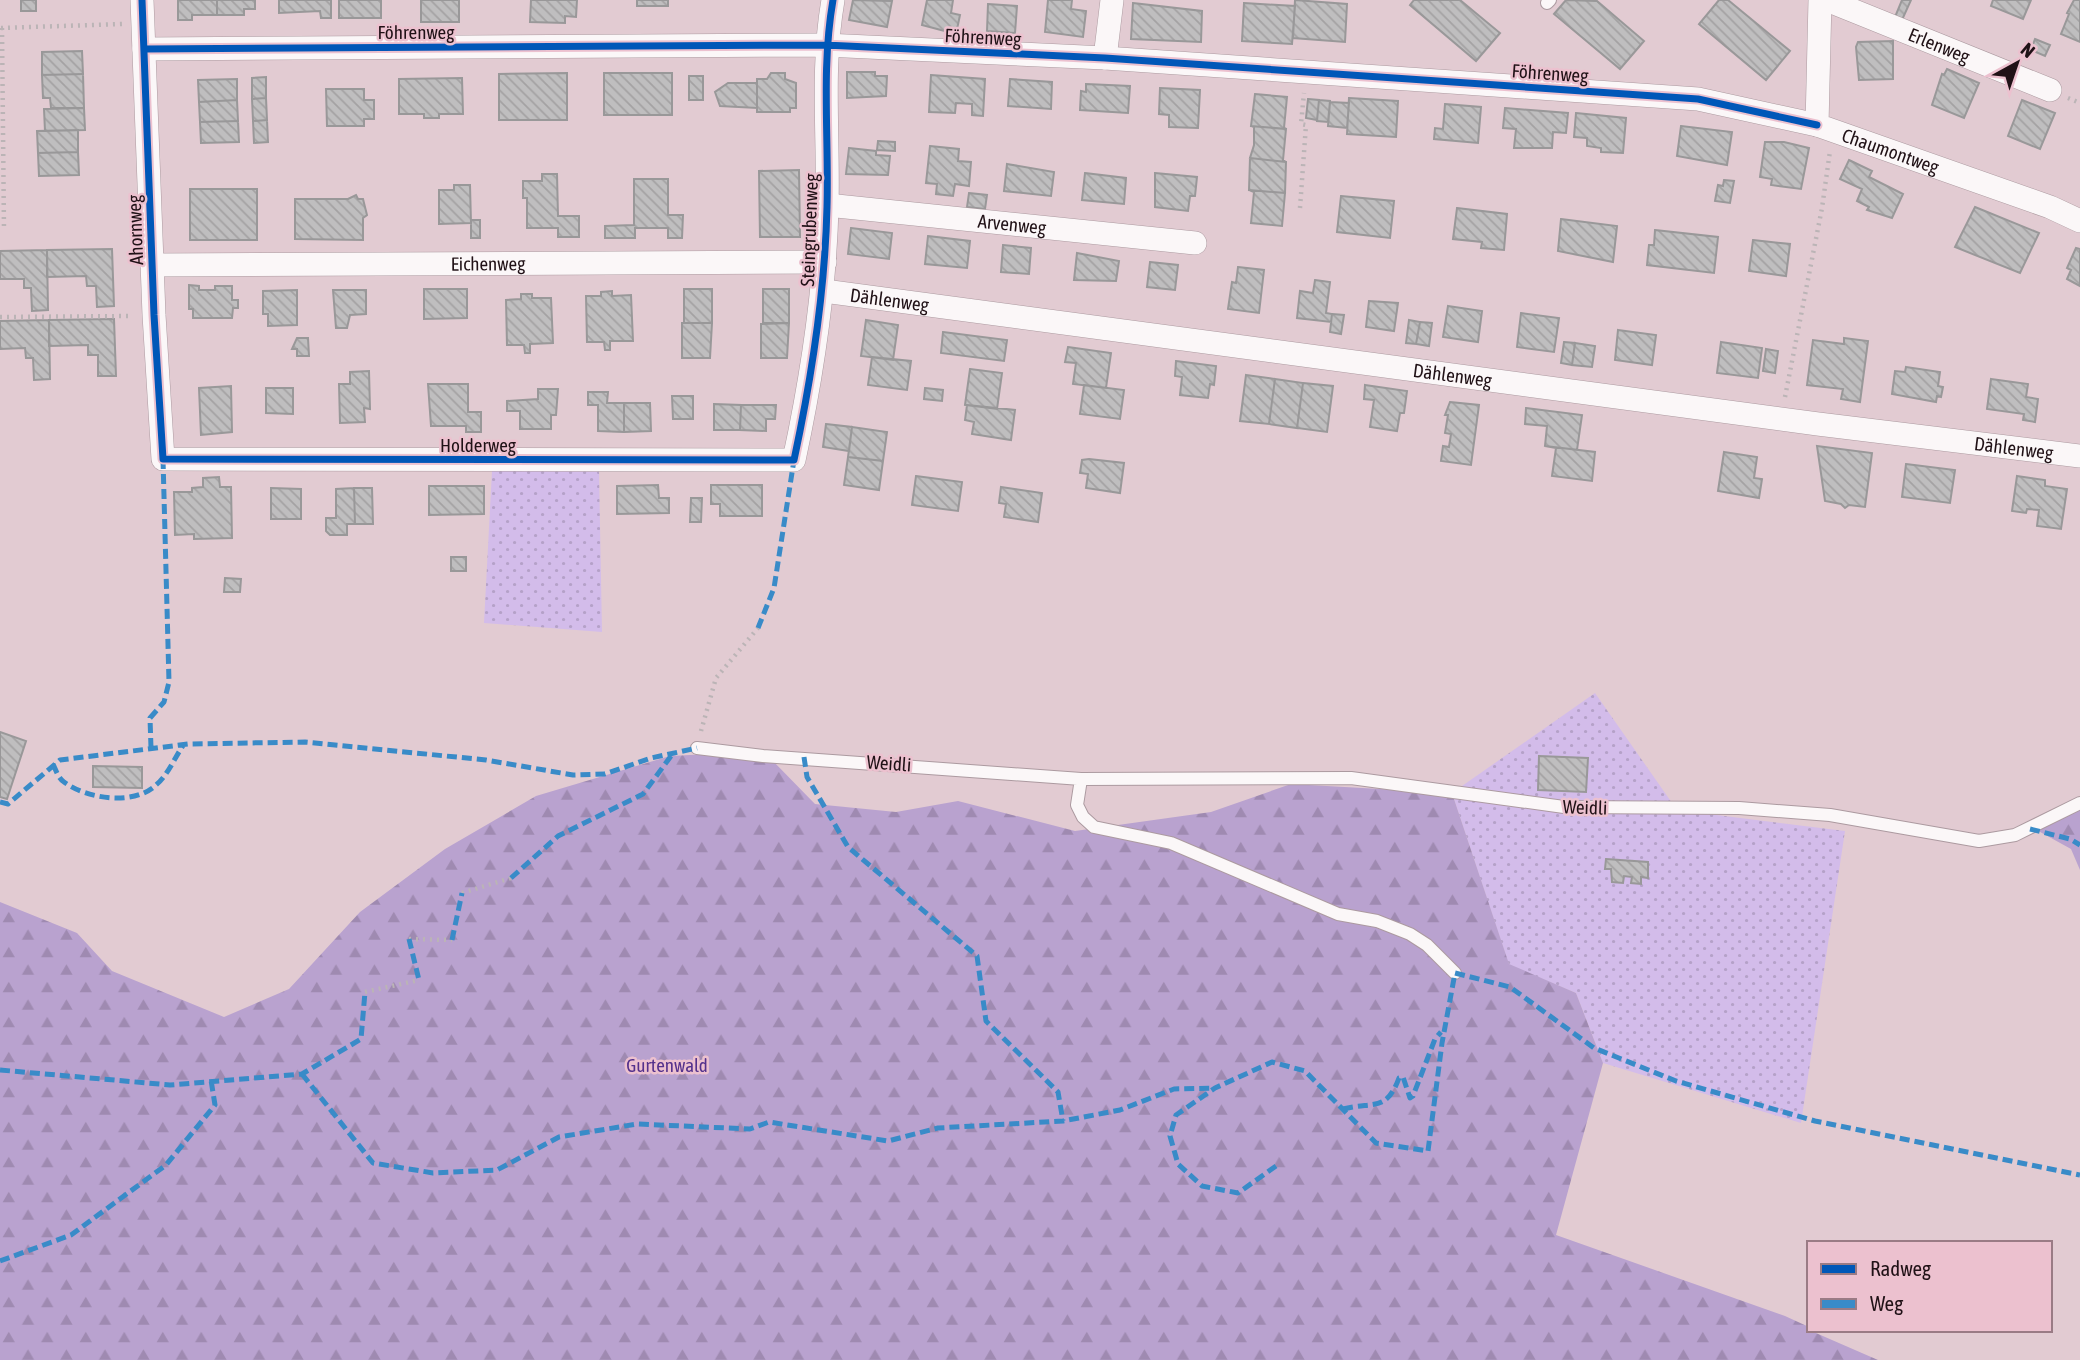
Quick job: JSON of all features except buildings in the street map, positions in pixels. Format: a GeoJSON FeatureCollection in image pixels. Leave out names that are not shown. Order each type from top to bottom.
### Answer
{"type":"FeatureCollection","features":[{"type":"Feature","properties":{"kind":"street","name":"Ahornweg"},"geometry":{"type":"LineString","coordinates":[[142,0],[154,315],[163,459]]}},
{"type":"Feature","properties":{"kind":"street","name":"Steingrubenweg"},"geometry":{"type":"LineString","coordinates":[[794,460],[824,291],[827,205],[825,45],[833,0]]}},
{"type":"Feature","properties":{"kind":"street"},"geometry":{"type":"LineString","coordinates":[[1105,58],[1112,0]]}},
{"type":"Feature","properties":{"kind":"street","name":"Chaumontweg"},"geometry":{"type":"LineString","coordinates":[[1820,0],[1825,127],[2050,207],[2080,221]]}},
{"type":"Feature","properties":{"kind":"street","name":"Erlenweg"},"geometry":{"type":"LineString","coordinates":[[1827,0],[2050,90]]}},
{"type":"Feature","properties":{"kind":"street","name":"Föhrenweg"},"geometry":{"type":"LineString","coordinates":[[144,49],[825,45],[1105,58],[1698,99],[1825,127]]}},
{"type":"Feature","properties":{"kind":"street","name":"Arvenweg"},"geometry":{"type":"LineString","coordinates":[[827,205],[1195,243]]}},
{"type":"Feature","properties":{"kind":"street","name":"Eichenweg"},"geometry":{"type":"LineString","coordinates":[[152,265],[825,262]]}},
{"type":"Feature","properties":{"kind":"street","name":"Dählenweg"},"geometry":{"type":"LineString","coordinates":[[824,291],[1818,424],[2080,456]]}},
{"type":"Feature","properties":{"kind":"street","name":"Holderweg"},"geometry":{"type":"LineString","coordinates":[[163,459],[794,460]]}},
{"type":"Feature","properties":{"kind":"lane","name":"Weidli"},"geometry":{"type":"LineString","coordinates":[[697,748],[764,756],[1081,779],[1351,778],[1564,807],[1738,808],[1818,814],[1979,841],[2015,835],[2080,803]]}},
{"type":"Feature","properties":{"kind":"lane"},"geometry":{"type":"LineString","coordinates":[[1081,779],[1077,805],[1083,817],[1094,827],[1171,843],[1338,914],[1377,921],[1410,934],[1455,973]]}},
{"type":"Feature","properties":{"kind":"path"},"geometry":{"type":"LineString","coordinates":[[4,231],[1,29],[125,24]]}},
{"type":"Feature","properties":{"kind":"path"},"geometry":{"type":"LineString","coordinates":[[1300,208],[1306,125],[1301,124],[1307,71]]}},
{"type":"Feature","properties":{"kind":"path"},"geometry":{"type":"LineString","coordinates":[[1786,390],[1822,208],[1825,127]]}},
{"type":"Feature","properties":{"kind":"path"},"geometry":{"type":"LineString","coordinates":[[0,317],[154,315]]}},
{"type":"Feature","properties":{"kind":"path"},"geometry":{"type":"LineString","coordinates":[[697,748],[716,678],[758,628]]}},
{"type":"Feature","properties":{"kind":"path"},"geometry":{"type":"LineString","coordinates":[[462,893],[511,878]]}},
{"type":"Feature","properties":{"kind":"path"},"geometry":{"type":"LineString","coordinates":[[409,939],[452,940]]}},
{"type":"Feature","properties":{"kind":"path"},"geometry":{"type":"LineString","coordinates":[[365,992],[419,980]]}},
{"type":"Feature","properties":{"kind":"shaded area"},"geometry":{"type":"Polygon","coordinates":[[[492,471],[599,471],[602,632],[484,623],[492,471]]]}},
{"type":"Feature","properties":{"kind":"shaded area"},"geometry":{"type":"Polygon","coordinates":[[[1595,693],[1677,810],[1845,831],[1801,1123],[1603,1063],[1576,993],[1509,965],[1452,793],[1595,693]]]}},
{"type":"Feature","properties":{"kind":"green space","name":"Gurtenwald"},"geometry":{"type":"Polygon","coordinates":[[[710,754],[771,759],[815,804],[896,812],[958,801],[1075,831],[1211,812],[1291,784],[1452,793],[1509,964],[1576,993],[1603,1063],[1556,1235],[1785,1316],[1807,1326],[1807,1332],[1814,1332],[1878,1360],[0,1360],[0,902],[77,933],[112,971],[224,1017],[289,989],[360,912],[445,849],[536,796],[670,756],[710,754]]]}},
{"type":"Feature","properties":{"kind":"green space"},"geometry":{"type":"Polygon","coordinates":[[[2080,806],[2080,870],[2071,849],[2031,827],[2080,806]]]}},
{"type":"Feature","properties":{"kind":"marked path"},"geometry":{"type":"LineString","coordinates":[[151,748],[150,718],[164,702],[169,682],[163,459]]}},
{"type":"Feature","properties":{"kind":"marked path"},"geometry":{"type":"LineString","coordinates":[[758,628],[774,588],[794,460]]}},
{"type":"Feature","properties":{"kind":"marked path"},"geometry":{"type":"LineString","coordinates":[[0,802],[8,804],[60,760],[188,744],[305,742],[486,760],[573,775],[605,774],[651,758],[697,748]]}},
{"type":"Feature","properties":{"kind":"marked path"},"geometry":{"type":"LineString","coordinates":[[53,764],[60,778],[74,788],[97,796],[123,798],[147,792],[156,785],[184,744]]}},
{"type":"Feature","properties":{"kind":"marked path"},"geometry":{"type":"LineString","coordinates":[[511,878],[558,836],[643,794],[674,752]]}},
{"type":"Feature","properties":{"kind":"marked path"},"geometry":{"type":"LineString","coordinates":[[804,757],[807,777],[848,847],[977,956],[986,1021],[1058,1092],[1063,1121]]}},
{"type":"Feature","properties":{"kind":"marked path"},"geometry":{"type":"LineString","coordinates":[[2030,829],[2070,839],[2080,845]]}},
{"type":"Feature","properties":{"kind":"marked path"},"geometry":{"type":"LineString","coordinates":[[452,940],[462,893]]}},
{"type":"Feature","properties":{"kind":"marked path"},"geometry":{"type":"LineString","coordinates":[[409,939],[419,980]]}},
{"type":"Feature","properties":{"kind":"marked path"},"geometry":{"type":"LineString","coordinates":[[1276,1166],[1238,1193],[1202,1186],[1178,1164],[1170,1136],[1176,1115],[1215,1088],[1272,1062],[1305,1071],[1376,1143],[1428,1151],[1442,1043],[1455,973],[1510,987],[1594,1048],[1676,1081],[1815,1121],[2080,1175]]}},
{"type":"Feature","properties":{"kind":"marked path"},"geometry":{"type":"LineString","coordinates":[[0,1070],[170,1085],[302,1074],[361,1039],[365,992]]}},
{"type":"Feature","properties":{"kind":"marked path"},"geometry":{"type":"LineString","coordinates":[[1343,1109],[1383,1101],[1394,1089],[1399,1078],[1403,1077],[1410,1098],[1413,1096],[1435,1039],[1441,1032]]}},
{"type":"Feature","properties":{"kind":"marked path"},"geometry":{"type":"LineString","coordinates":[[302,1074],[373,1163],[433,1173],[497,1170],[559,1137],[637,1124],[750,1129],[769,1122],[888,1141],[938,1128],[1063,1121],[1120,1110],[1174,1089],[1215,1088]]}},
{"type":"Feature","properties":{"kind":"marked path"},"geometry":{"type":"LineString","coordinates":[[0,1261],[71,1235],[166,1165],[215,1105],[211,1080]]}},
{"type":"Feature","properties":{"kind":"cycle path"},"geometry":{"type":"LineString","coordinates":[[142,0],[154,315],[163,459],[794,460],[812,366],[824,271],[827,207],[826,77],[833,0]]}},
{"type":"Feature","properties":{"kind":"cycle path"},"geometry":{"type":"LineString","coordinates":[[144,49],[825,45],[1105,58],[1698,99],[1817,125]]}}]}
